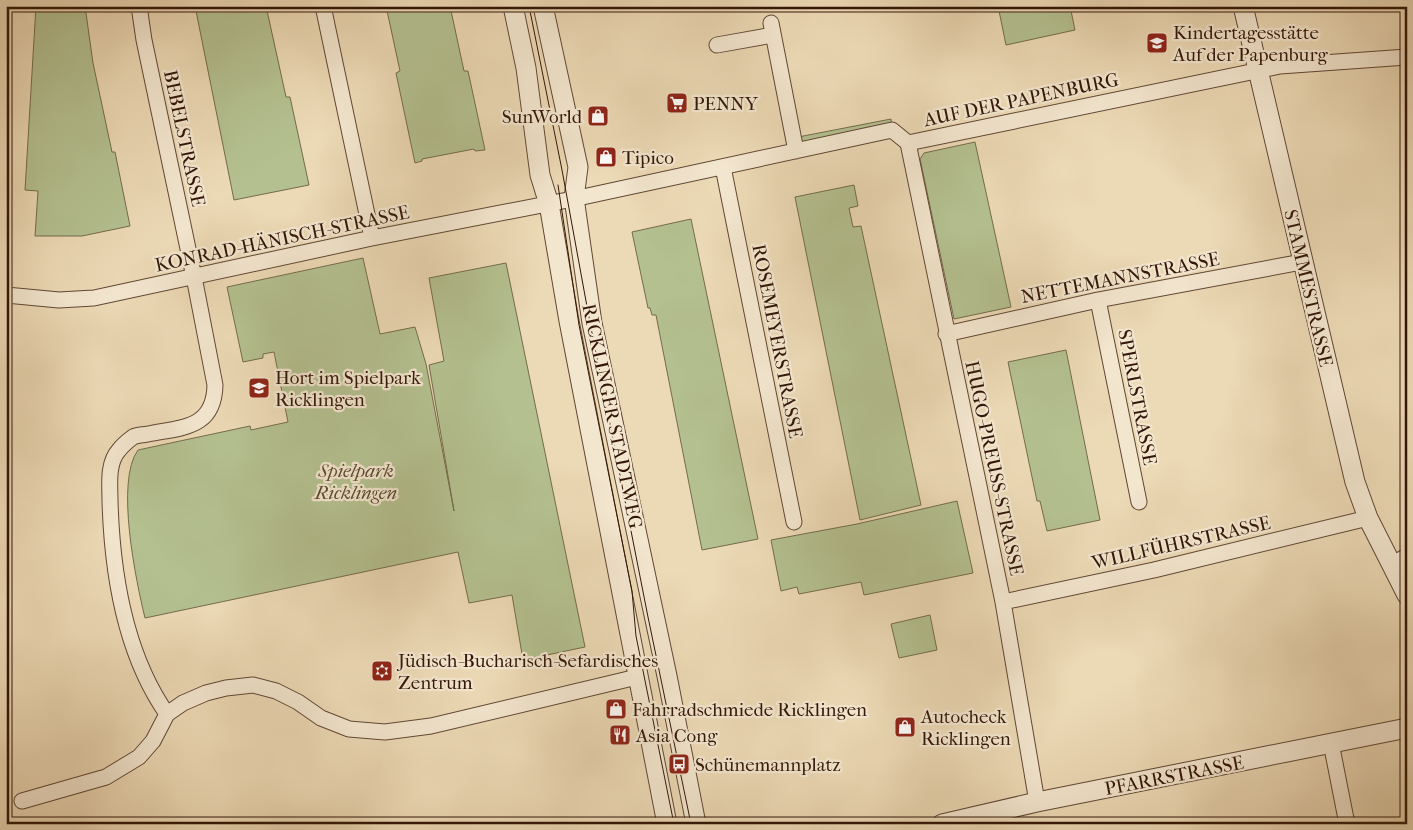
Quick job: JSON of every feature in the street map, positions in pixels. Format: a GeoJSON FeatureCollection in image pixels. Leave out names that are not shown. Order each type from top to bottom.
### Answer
{"type":"FeatureCollection","features":[{"type":"Feature","properties":{"kind":"street","name":"BEBELSTRASSE"},"geometry":{"type":"LineString","coordinates":[[139,6],[144,40],[194,277],[214,385],[214,398],[211,408],[202,420],[186,426],[132,438],[118,450],[112,461],[110,483],[114,566],[121,600],[138,657],[159,702],[167,714]]}},
{"type":"Feature","properties":{"kind":"street"},"geometry":{"type":"LineString","coordinates":[[323,6],[372,238]]}},
{"type":"Feature","properties":{"kind":"street","name":"RICKLINGER STADTWEG"},"geometry":{"type":"LineString","coordinates":[[513,6],[526,68],[538,163],[563,201],[592,323],[662,650],[696,824]]}},
{"type":"Feature","properties":{"kind":"street","name":"RICKLINGER STADTWEG"},"geometry":{"type":"LineString","coordinates":[[543,6],[578,167],[563,201],[569,321],[611,528],[637,677],[667,824]]}},
{"type":"Feature","properties":{"kind":"street","name":"STAMMESTRASSE"},"geometry":{"type":"LineString","coordinates":[[1243,6],[1346,451],[1368,518],[1399,561],[1407,595]]}},
{"type":"Feature","properties":{"kind":"street"},"geometry":{"type":"LineString","coordinates":[[716,45],[772,29],[796,151]]}},
{"type":"Feature","properties":{"kind":"street","name":"AUF DER PAPENBURG"},"geometry":{"type":"LineString","coordinates":[[563,201],[892,130],[908,143],[1280,66],[1334,61],[1407,58]]}},
{"type":"Feature","properties":{"kind":"street","name":"HUGO-PREUSS-STRASSE"},"geometry":{"type":"LineString","coordinates":[[908,143],[1003,602],[1037,802]]}},
{"type":"Feature","properties":{"kind":"street","name":"ROSEMEYERSTRASSE"},"geometry":{"type":"LineString","coordinates":[[723,167],[794,522]]}},
{"type":"Feature","properties":{"kind":"street","name":"KONRAD-HÄNISCH-STRASSE"},"geometry":{"type":"LineString","coordinates":[[6,295],[59,300],[94,298],[372,238],[563,201]]}},
{"type":"Feature","properties":{"kind":"street","name":"NETTEMANNSTRASSE"},"geometry":{"type":"LineString","coordinates":[[946,334],[1098,300],[1302,262]]}},
{"type":"Feature","properties":{"kind":"street","name":"SPERLSTRASSE"},"geometry":{"type":"LineString","coordinates":[[1098,300],[1139,502]]}},
{"type":"Feature","properties":{"kind":"street","name":"WILLFÜHRSTRASSE"},"geometry":{"type":"LineString","coordinates":[[1003,602],[1154,570],[1368,518]]}},
{"type":"Feature","properties":{"kind":"street"},"geometry":{"type":"LineString","coordinates":[[22,801],[106,777],[139,757],[153,741],[167,714],[183,703],[206,692],[253,685],[276,691],[298,702],[321,718],[349,729],[385,732],[432,726],[637,677]]}},
{"type":"Feature","properties":{"kind":"street","name":"PFARRSTRASSE"},"geometry":{"type":"LineString","coordinates":[[942,824],[1037,802],[1407,728]]}},
{"type":"Feature","properties":{"kind":"street"},"geometry":{"type":"LineString","coordinates":[[1331,743],[1347,824]]}},
{"type":"Feature","properties":{"kind":"green space"},"geometry":{"type":"Polygon","coordinates":[[[36,6],[85,6],[93,63],[112,152],[115,152],[130,226],[82,236],[35,236],[38,191],[25,190],[36,6]]]}},
{"type":"Feature","properties":{"kind":"green space"},"geometry":{"type":"Polygon","coordinates":[[[195,6],[266,6],[286,97],[290,97],[309,185],[234,200],[195,6]]]}},
{"type":"Feature","properties":{"kind":"green space"},"geometry":{"type":"Polygon","coordinates":[[[386,6],[450,6],[464,71],[468,71],[485,150],[475,151],[474,149],[422,159],[422,161],[415,163],[396,73],[400,71],[386,6]]]}},
{"type":"Feature","properties":{"kind":"green space"},"geometry":{"type":"Polygon","coordinates":[[[998,6],[1070,6],[1075,30],[1006,45],[998,6]]]}},
{"type":"Feature","properties":{"kind":"green space"},"geometry":{"type":"Polygon","coordinates":[[[891,119],[892,130],[796,151],[793,138],[891,119]]]}},
{"type":"Feature","properties":{"kind":"green space"},"geometry":{"type":"Polygon","coordinates":[[[975,142],[1011,307],[954,319],[920,159],[924,153],[975,142]]]}},
{"type":"Feature","properties":{"kind":"green space"},"geometry":{"type":"Polygon","coordinates":[[[854,185],[858,206],[849,208],[853,227],[861,226],[921,505],[860,520],[795,197],[854,185]]]}},
{"type":"Feature","properties":{"kind":"green space"},"geometry":{"type":"Polygon","coordinates":[[[691,219],[758,539],[702,550],[656,315],[652,315],[650,308],[648,308],[632,232],[691,219]]]}},
{"type":"Feature","properties":{"kind":"green space","name":"Spielpark Ricklingen"},"geometry":{"type":"Polygon","coordinates":[[[363,258],[380,334],[415,327],[426,364],[454,511],[429,365],[444,361],[429,278],[506,263],[585,647],[523,660],[512,595],[469,603],[458,552],[145,618],[133,557],[128,507],[128,484],[131,465],[138,450],[250,426],[251,430],[288,422],[274,352],[263,354],[263,358],[243,362],[227,287],[363,258]]]}},
{"type":"Feature","properties":{"kind":"green space"},"geometry":{"type":"Polygon","coordinates":[[[1066,350],[1100,520],[1047,531],[1040,501],[1037,501],[1008,362],[1066,350]]]}},
{"type":"Feature","properties":{"kind":"green space"},"geometry":{"type":"Polygon","coordinates":[[[957,501],[973,573],[864,595],[861,582],[799,594],[797,587],[781,591],[771,540],[857,524],[957,501]]]}},
{"type":"Feature","properties":{"kind":"green space"},"geometry":{"type":"Polygon","coordinates":[[[930,615],[937,650],[899,658],[891,624],[930,615]]]}},
{"type":"Feature","properties":{"kind":"tram line"},"geometry":{"type":"LineString","coordinates":[[529,6],[648,617],[691,824]]}},
{"type":"Feature","properties":{"kind":"tram line"},"geometry":{"type":"LineString","coordinates":[[558,185],[579,325],[632,591],[636,636],[674,824]]}},
{"type":"Feature","properties":{"kind":"place","name":"Kindertagesstätte Auf der Papenburg"},"geometry":{"type":"Point","coordinates":[1157,43]}},
{"type":"Feature","properties":{"kind":"place","name":"PENNY"},"geometry":{"type":"Point","coordinates":[677,103]}},
{"type":"Feature","properties":{"kind":"place","name":"SunWorld"},"geometry":{"type":"Point","coordinates":[598,116]}},
{"type":"Feature","properties":{"kind":"place","name":"Tipico"},"geometry":{"type":"Point","coordinates":[606,157]}},
{"type":"Feature","properties":{"kind":"place","name":"Hort im Spielpark Ricklingen"},"geometry":{"type":"Point","coordinates":[259,388]}},
{"type":"Feature","properties":{"kind":"place","name":"Jüdisch-Bucharisch-Sefardisches Zentrum"},"geometry":{"type":"Point","coordinates":[382,671]}},
{"type":"Feature","properties":{"kind":"place","name":"Fahrradschmiede Ricklingen"},"geometry":{"type":"Point","coordinates":[616,709]}},
{"type":"Feature","properties":{"kind":"place","name":"Autocheck Ricklingen"},"geometry":{"type":"Point","coordinates":[905,727]}},
{"type":"Feature","properties":{"kind":"place","name":"Asia Cong"},"geometry":{"type":"Point","coordinates":[620,735]}},
{"type":"Feature","properties":{"kind":"place","name":"Schünemannplatz"},"geometry":{"type":"Point","coordinates":[679,764]}}]}
